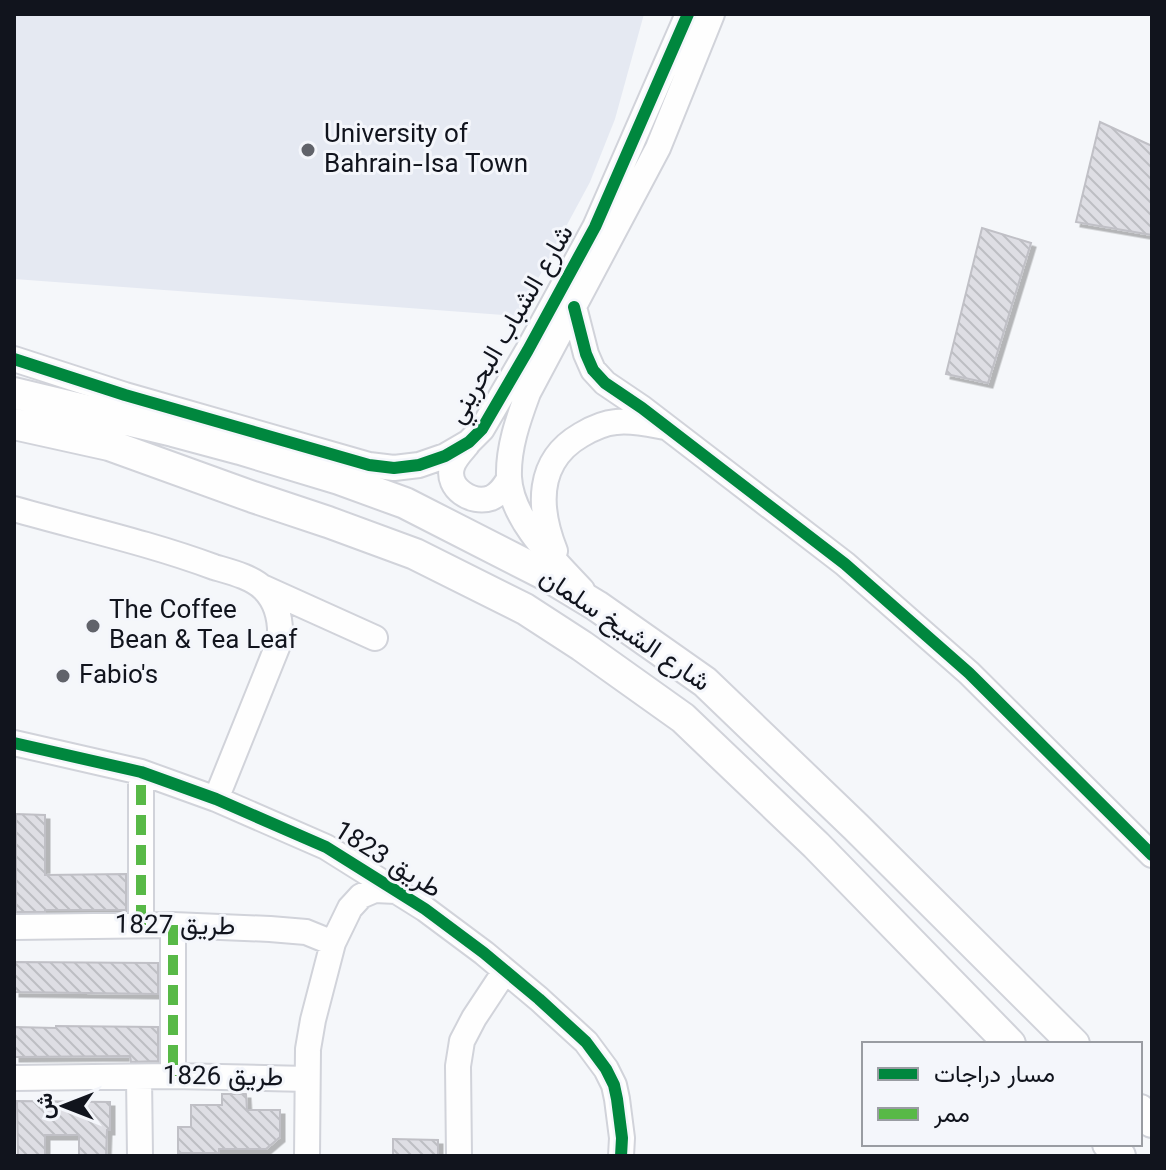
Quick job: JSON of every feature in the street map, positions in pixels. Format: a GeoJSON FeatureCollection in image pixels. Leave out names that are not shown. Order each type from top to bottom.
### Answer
{"type":"FeatureCollection","features":[{"type":"Feature","properties":{"kind":"main road"},"geometry":{"type":"LineString","coordinates":[[14,373],[111,405],[173,431]]}},
{"type":"Feature","properties":{"kind":"main road","name":"شارع الشيخ سلمان"},"geometry":{"type":"LineString","coordinates":[[14,393],[240,449],[405,503],[544,574],[597,606],[705,682],[1072,1042]]}},
{"type":"Feature","properties":{"kind":"main road","name":"شارع الشيخ سلمان"},"geometry":{"type":"LineString","coordinates":[[14,424],[109,445],[328,522],[415,554],[525,609],[683,718],[816,845],[1008,1042]]}},
{"type":"Feature","properties":{"kind":"main road"},"geometry":{"type":"LineString","coordinates":[[14,444],[253,497]]}},
{"type":"Feature","properties":{"kind":"main road"},"geometry":{"type":"LineString","coordinates":[[875,906],[888,931],[994,1042]]}},
{"type":"Feature","properties":{"kind":"street","name":"شارع الشباب البحريني"},"geometry":{"type":"LineString","coordinates":[[14,359],[125,395],[369,465],[394,468],[419,465],[445,456],[469,442],[482,429],[595,227],[688,14]]}},
{"type":"Feature","properties":{"kind":"street","name":"شارع الشباب البحريني"},"geometry":{"type":"LineString","coordinates":[[597,606],[537,540],[523,519],[509,479],[511,454],[528,393],[658,148],[712,14]]}},
{"type":"Feature","properties":{"kind":"street"},"geometry":{"type":"LineString","coordinates":[[574,307],[586,354],[593,370],[605,383],[845,564],[969,673],[1152,855]]}},
{"type":"Feature","properties":{"kind":"street"},"geometry":{"type":"LineString","coordinates":[[562,568],[544,516],[548,470],[556,457],[573,440],[591,429],[614,422],[668,428]]}},
{"type":"Feature","properties":{"kind":"street"},"geometry":{"type":"LineString","coordinates":[[469,442],[453,463],[451,474],[456,487],[466,496],[478,499],[491,497],[502,490],[509,479]]}},
{"type":"Feature","properties":{"kind":"street"},"geometry":{"type":"LineString","coordinates":[[14,509],[172,552],[241,576],[375,638]]}},
{"type":"Feature","properties":{"kind":"street"},"geometry":{"type":"LineString","coordinates":[[216,799],[280,640],[281,625],[277,610],[262,587]]}},
{"type":"Feature","properties":{"kind":"street","name":"طريق 1823"},"geometry":{"type":"LineString","coordinates":[[14,743],[141,772],[216,799],[326,847],[425,909],[539,999],[586,1042],[614,1085],[622,1138],[621,1156]]}},
{"type":"Feature","properties":{"kind":"street"},"geometry":{"type":"LineString","coordinates":[[141,772],[141,925]]}},
{"type":"Feature","properties":{"kind":"street"},"geometry":{"type":"LineString","coordinates":[[348,861],[353,885],[350,908]]}},
{"type":"Feature","properties":{"kind":"street"},"geometry":{"type":"LineString","coordinates":[[307,1156],[308,1049],[333,943],[356,901],[375,890],[396,891]]}},
{"type":"Feature","properties":{"kind":"street"},"geometry":{"type":"LineString","coordinates":[[173,925],[173,1076]]}},
{"type":"Feature","properties":{"kind":"street","name":"طريق 1827"},"geometry":{"type":"LineString","coordinates":[[14,927],[173,925],[270,929],[306,932],[333,943]]}},
{"type":"Feature","properties":{"kind":"street"},"geometry":{"type":"LineString","coordinates":[[459,1156],[458,1066],[462,1041],[505,971]]}},
{"type":"Feature","properties":{"kind":"street","name":"طريق 1826"},"geometry":{"type":"LineString","coordinates":[[14,1078],[173,1076],[307,1079]]}},
{"type":"Feature","properties":{"kind":"street","name":"طريق 1826"},"geometry":{"type":"LineString","coordinates":[[139,1077],[140,1156]]}},
{"type":"Feature","properties":{"kind":"shaded area","name":"University of Bahrain-Isa Town"},"geometry":{"type":"Polygon","coordinates":[[[14,14],[644,14],[615,119],[590,182],[518,316],[14,279],[14,14]]]}},
{"type":"Feature","properties":{"kind":"building"},"geometry":{"type":"Polygon","coordinates":[[[1100,122],[1152,146],[1152,235],[1076,222],[1100,122]]]}},
{"type":"Feature","properties":{"kind":"building"},"geometry":{"type":"Polygon","coordinates":[[[982,228],[1031,243],[988,383],[946,374],[982,228]]]}},
{"type":"Feature","properties":{"kind":"building"},"geometry":{"type":"Polygon","coordinates":[[[16,814],[45,815],[45,875],[126,874],[126,910],[16,912],[16,814]]]}},
{"type":"Feature","properties":{"kind":"building"},"geometry":{"type":"Polygon","coordinates":[[[15,962],[158,963],[158,994],[15,992],[15,962]]]}},
{"type":"Feature","properties":{"kind":"building"},"geometry":{"type":"Polygon","coordinates":[[[15,1027],[158,1027],[158,1061],[131,1062],[130,1056],[15,1057],[15,1027]]]}},
{"type":"Feature","properties":{"kind":"building"},"geometry":{"type":"Polygon","coordinates":[[[222,1094],[246,1094],[247,1110],[280,1110],[280,1137],[266,1149],[178,1153],[178,1127],[191,1127],[191,1105],[222,1105],[222,1094]]]}},
{"type":"Feature","properties":{"kind":"building"},"geometry":{"type":"Polygon","coordinates":[[[17,1101],[110,1102],[106,1156],[79,1156],[79,1135],[45,1135],[45,1156],[18,1156],[17,1101]]]}},
{"type":"Feature","properties":{"kind":"building"},"geometry":{"type":"Polygon","coordinates":[[[393,1139],[438,1140],[438,1156],[393,1156],[393,1139]]]}},
{"type":"Feature","properties":{"kind":"marked path"},"geometry":{"type":"LineString","coordinates":[[141,772],[141,925]]}},
{"type":"Feature","properties":{"kind":"marked path"},"geometry":{"type":"LineString","coordinates":[[173,925],[173,1076]]}},
{"type":"Feature","properties":{"kind":"cycle path"},"geometry":{"type":"LineString","coordinates":[[14,359],[125,395],[369,465],[394,468],[419,465],[445,456],[469,442],[482,429],[528,350],[595,227],[688,14]]}},
{"type":"Feature","properties":{"kind":"cycle path"},"geometry":{"type":"LineString","coordinates":[[574,307],[586,354],[593,370],[605,383],[845,564],[969,673],[1152,855]]}},
{"type":"Feature","properties":{"kind":"cycle path"},"geometry":{"type":"LineString","coordinates":[[14,743],[141,772],[216,799],[326,847],[425,909],[484,953],[586,1042],[614,1085],[622,1138],[621,1156]]}},
{"type":"Feature","properties":{"kind":"place","name":"University of Bahrain-Isa Town"},"geometry":{"type":"Point","coordinates":[308,150]}},
{"type":"Feature","properties":{"kind":"place","name":"The Coffee Bean & Tea Leaf"},"geometry":{"type":"Point","coordinates":[93,626]}},
{"type":"Feature","properties":{"kind":"place","name":"Fabio's"},"geometry":{"type":"Point","coordinates":[63,676]}}]}
